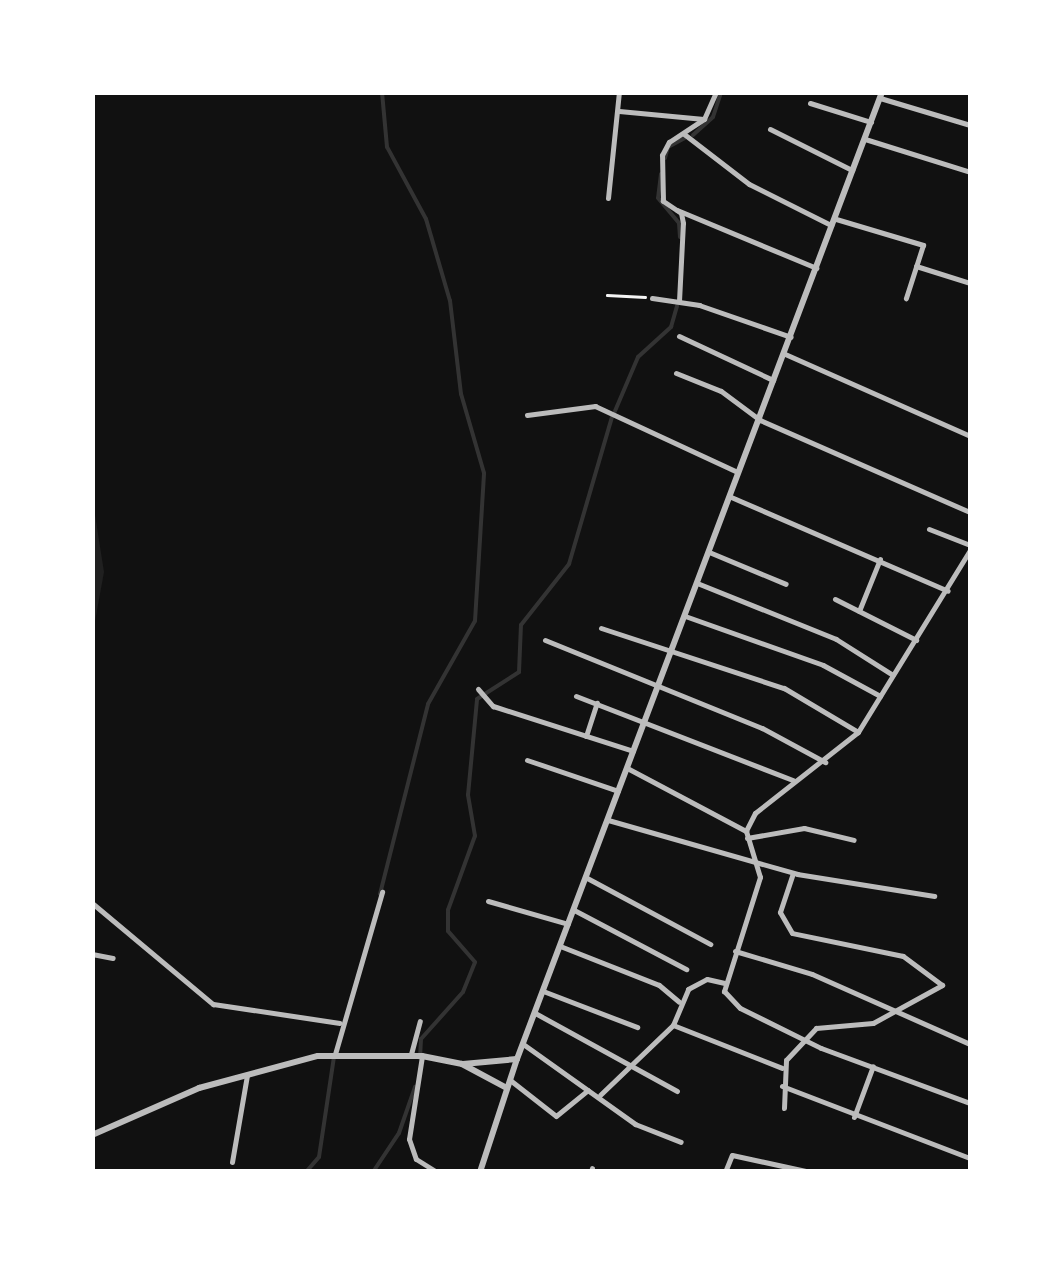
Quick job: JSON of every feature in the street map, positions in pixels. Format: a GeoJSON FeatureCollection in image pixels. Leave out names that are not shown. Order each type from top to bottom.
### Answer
{"type":"FeatureCollection","features":[{"type":"Feature","properties":{"kind":"street"},"geometry":{"type":"LineString","coordinates":[[608,198],[619,92]]}},
{"type":"Feature","properties":{"kind":"street"},"geometry":{"type":"LineString","coordinates":[[716,92],[704,119],[683,133],[662,155],[662,201],[816,268]]}},
{"type":"Feature","properties":{"kind":"street"},"geometry":{"type":"LineString","coordinates":[[484,1171],[517,1059],[881,95],[970,124]]}},
{"type":"Feature","properties":{"kind":"street"},"geometry":{"type":"LineString","coordinates":[[810,104],[871,122]]}},
{"type":"Feature","properties":{"kind":"street"},"geometry":{"type":"LineString","coordinates":[[619,111],[704,119]]}},
{"type":"Feature","properties":{"kind":"street"},"geometry":{"type":"LineString","coordinates":[[770,129],[854,171]]}},
{"type":"Feature","properties":{"kind":"street"},"geometry":{"type":"LineString","coordinates":[[683,133],[749,184],[835,223],[922,246],[906,298]]}},
{"type":"Feature","properties":{"kind":"street"},"geometry":{"type":"LineString","coordinates":[[865,138],[970,172]]}},
{"type":"Feature","properties":{"kind":"street"},"geometry":{"type":"LineString","coordinates":[[677,210],[686,251],[679,301]]}},
{"type":"Feature","properties":{"kind":"street"},"geometry":{"type":"LineString","coordinates":[[916,266],[970,284]]}},
{"type":"Feature","properties":{"kind":"street"},"geometry":{"type":"LineString","coordinates":[[652,298],[679,301],[791,337]]}},
{"type":"Feature","properties":{"kind":"street"},"geometry":{"type":"LineString","coordinates":[[679,336],[775,381]]}},
{"type":"Feature","properties":{"kind":"street"},"geometry":{"type":"LineString","coordinates":[[785,354],[970,436]]}},
{"type":"Feature","properties":{"kind":"street"},"geometry":{"type":"LineString","coordinates":[[676,373],[721,392],[760,420],[970,512]]}},
{"type":"Feature","properties":{"kind":"street"},"geometry":{"type":"LineString","coordinates":[[527,415],[595,406],[740,474]]}},
{"type":"Feature","properties":{"kind":"street"},"geometry":{"type":"LineString","coordinates":[[732,497],[880,558],[948,591]]}},
{"type":"Feature","properties":{"kind":"street"},"geometry":{"type":"LineString","coordinates":[[929,528],[970,548],[948,591],[858,732],[825,762],[793,780],[755,813],[747,834],[760,876],[725,983],[731,1002],[805,1040],[970,1102]]}},
{"type":"Feature","properties":{"kind":"street"},"geometry":{"type":"LineString","coordinates":[[710,552],[786,584]]}},
{"type":"Feature","properties":{"kind":"street"},"geometry":{"type":"LineString","coordinates":[[858,611],[880,558]]}},
{"type":"Feature","properties":{"kind":"street"},"geometry":{"type":"LineString","coordinates":[[697,583],[836,640],[893,675]]}},
{"type":"Feature","properties":{"kind":"street"},"geometry":{"type":"LineString","coordinates":[[835,600],[916,640]]}},
{"type":"Feature","properties":{"kind":"street"},"geometry":{"type":"LineString","coordinates":[[684,616],[822,665],[881,696]]}},
{"type":"Feature","properties":{"kind":"street"},"geometry":{"type":"LineString","coordinates":[[601,628],[798,694],[858,732]]}},
{"type":"Feature","properties":{"kind":"street"},"geometry":{"type":"LineString","coordinates":[[545,640],[657,685],[825,762]]}},
{"type":"Feature","properties":{"kind":"street"},"geometry":{"type":"LineString","coordinates":[[478,689],[493,706],[633,752]]}},
{"type":"Feature","properties":{"kind":"street"},"geometry":{"type":"LineString","coordinates":[[576,696],[645,718],[793,780]]}},
{"type":"Feature","properties":{"kind":"street"},"geometry":{"type":"LineString","coordinates":[[586,736],[597,703]]}},
{"type":"Feature","properties":{"kind":"street"},"geometry":{"type":"LineString","coordinates":[[527,760],[618,791]]}},
{"type":"Feature","properties":{"kind":"street"},"geometry":{"type":"LineString","coordinates":[[626,768],[747,834],[804,828],[854,840]]}},
{"type":"Feature","properties":{"kind":"street"},"geometry":{"type":"LineString","coordinates":[[608,820],[793,873],[934,896]]}},
{"type":"Feature","properties":{"kind":"street"},"geometry":{"type":"LineString","coordinates":[[784,1108],[783,1068],[822,1025],[857,1028],[942,985],[902,956],[792,933],[780,912],[793,873]]}},
{"type":"Feature","properties":{"kind":"street"},"geometry":{"type":"LineString","coordinates":[[587,878],[710,944]]}},
{"type":"Feature","properties":{"kind":"street"},"geometry":{"type":"LineString","coordinates":[[334,1054],[340,1023],[382,892]]}},
{"type":"Feature","properties":{"kind":"street"},"geometry":{"type":"LineString","coordinates":[[488,901],[568,924]]}},
{"type":"Feature","properties":{"kind":"street"},"geometry":{"type":"LineString","coordinates":[[92,903],[213,1004],[340,1023]]}},
{"type":"Feature","properties":{"kind":"street"},"geometry":{"type":"LineString","coordinates":[[574,910],[686,969]]}},
{"type":"Feature","properties":{"kind":"street"},"geometry":{"type":"LineString","coordinates":[[560,946],[676,1000]]}},
{"type":"Feature","properties":{"kind":"street"},"geometry":{"type":"LineString","coordinates":[[736,951],[812,974],[970,1044]]}},
{"type":"Feature","properties":{"kind":"street"},"geometry":{"type":"LineString","coordinates":[[92,954],[113,958]]}},
{"type":"Feature","properties":{"kind":"street"},"geometry":{"type":"LineString","coordinates":[[92,1135],[200,1088],[334,1054],[411,1054],[462,1064],[509,1084],[556,1116],[633,1062],[673,1025],[676,1000],[698,982],[725,983]]}},
{"type":"Feature","properties":{"kind":"street"},"geometry":{"type":"LineString","coordinates":[[544,991],[637,1027]]}},
{"type":"Feature","properties":{"kind":"street"},"geometry":{"type":"LineString","coordinates":[[535,1013],[633,1062],[678,1091]]}},
{"type":"Feature","properties":{"kind":"street"},"geometry":{"type":"LineString","coordinates":[[411,1054],[420,1021]]}},
{"type":"Feature","properties":{"kind":"street"},"geometry":{"type":"LineString","coordinates":[[673,1025],[783,1068]]}},
{"type":"Feature","properties":{"kind":"street"},"geometry":{"type":"LineString","coordinates":[[523,1044],[635,1124],[681,1142]]}},
{"type":"Feature","properties":{"kind":"street"},"geometry":{"type":"LineString","coordinates":[[422,1056],[409,1139],[416,1160],[438,1172]]}},
{"type":"Feature","properties":{"kind":"street"},"geometry":{"type":"LineString","coordinates":[[462,1064],[517,1059]]}},
{"type":"Feature","properties":{"kind":"street"},"geometry":{"type":"LineString","coordinates":[[854,1117],[874,1066]]}},
{"type":"Feature","properties":{"kind":"street"},"geometry":{"type":"LineString","coordinates":[[232,1162],[247,1075]]}},
{"type":"Feature","properties":{"kind":"street"},"geometry":{"type":"LineString","coordinates":[[782,1086],[854,1117],[970,1158]]}},
{"type":"Feature","properties":{"kind":"street"},"geometry":{"type":"LineString","coordinates":[[725,1172],[732,1155],[810,1172]]}},
{"type":"Feature","properties":{"kind":"path"},"geometry":{"type":"LineString","coordinates":[[607,295],[652,298]]}},
{"type":"Feature","properties":{"kind":"shaded area"},"geometry":{"type":"Polygon","coordinates":[[[92,496],[104,572],[93,632],[92,632],[92,496]]]}},
{"type":"Feature","properties":{"kind":"waterway"},"geometry":{"type":"LineString","coordinates":[[380,894],[428,704],[475,621],[484,473],[461,394],[450,301],[426,219],[387,147],[382,92]]}},
{"type":"Feature","properties":{"kind":"waterway"},"geometry":{"type":"LineString","coordinates":[[693,135],[713,117],[721,92]]}},
{"type":"Feature","properties":{"kind":"waterway"},"geometry":{"type":"LineString","coordinates":[[665,158],[668,147],[685,138]]}},
{"type":"Feature","properties":{"kind":"waterway"},"geometry":{"type":"LineString","coordinates":[[661,174],[658,198],[679,223],[680,237]]}},
{"type":"Feature","properties":{"kind":"waterway"},"geometry":{"type":"LineString","coordinates":[[615,411],[638,357],[671,327],[677,306]]}},
{"type":"Feature","properties":{"kind":"waterway"},"geometry":{"type":"LineString","coordinates":[[420,1058],[421,1039],[463,992],[475,962],[448,931],[448,910],[475,836],[468,795],[477,699],[519,672],[521,625],[569,564],[612,417]]}},
{"type":"Feature","properties":{"kind":"waterway"},"geometry":{"type":"LineString","coordinates":[[306,1172],[319,1157],[334,1057]]}},
{"type":"Feature","properties":{"kind":"waterway"},"geometry":{"type":"LineString","coordinates":[[373,1172],[399,1133],[415,1087]]}}]}
